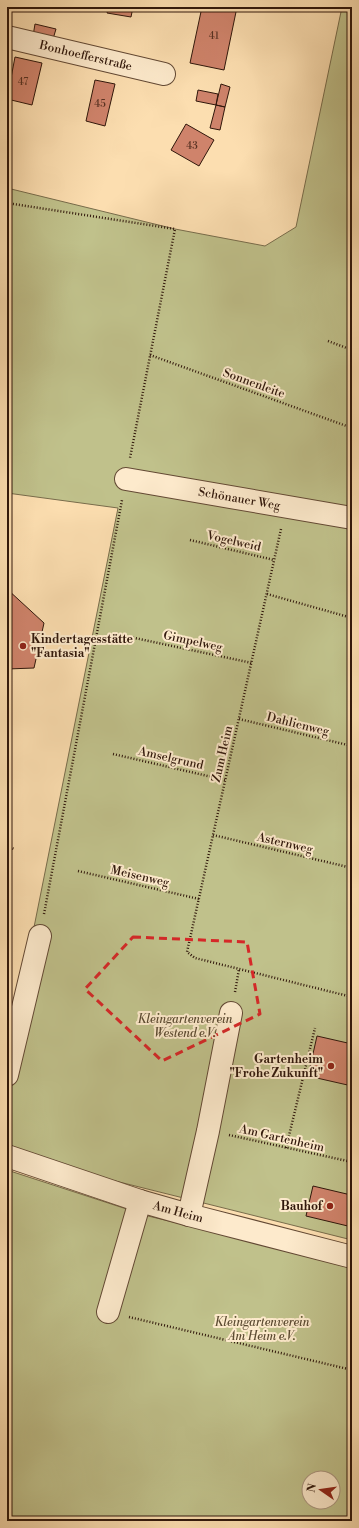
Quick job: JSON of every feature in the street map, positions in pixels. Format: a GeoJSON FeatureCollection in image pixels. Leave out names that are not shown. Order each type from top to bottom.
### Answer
{"type":"FeatureCollection","features":[{"type":"Feature","properties":{"kind":"street","name":"Bonhoefferstraße"},"geometry":{"type":"LineString","coordinates":[[7,37],[164,74]]}},
{"type":"Feature","properties":{"kind":"street","name":"Schönauer Weg"},"geometry":{"type":"LineString","coordinates":[[126,478],[287,505],[352,518]]}},
{"type":"Feature","properties":{"kind":"street"},"geometry":{"type":"LineString","coordinates":[[7,1075],[40,936]]}},
{"type":"Feature","properties":{"kind":"street"},"geometry":{"type":"LineString","coordinates":[[189,1215],[208,1130],[231,1013]]}},
{"type":"Feature","properties":{"kind":"street","name":"Am Heim"},"geometry":{"type":"LineString","coordinates":[[7,1156],[140,1201],[352,1257]]}},
{"type":"Feature","properties":{"kind":"street"},"geometry":{"type":"LineString","coordinates":[[108,1312],[140,1201]]}},
{"type":"Feature","properties":{"kind":"path"},"geometry":{"type":"LineString","coordinates":[[7,203],[175,229],[126,478],[40,936]]}},
{"type":"Feature","properties":{"kind":"path"},"geometry":{"type":"LineString","coordinates":[[328,341],[352,350]]}},
{"type":"Feature","properties":{"kind":"path","name":"Sonnenleite"},"geometry":{"type":"LineString","coordinates":[[150,355],[352,428]]}},
{"type":"Feature","properties":{"kind":"path","name":"Zum Heim"},"geometry":{"type":"LineString","coordinates":[[287,505],[187,952],[195,958],[352,997]]}},
{"type":"Feature","properties":{"kind":"path","name":"Vogelweid"},"geometry":{"type":"LineString","coordinates":[[190,540],[274,560]]}},
{"type":"Feature","properties":{"kind":"path"},"geometry":{"type":"LineString","coordinates":[[267,594],[352,618]]}},
{"type":"Feature","properties":{"kind":"path","name":"Gimpelweg"},"geometry":{"type":"LineString","coordinates":[[130,636],[252,663]]}},
{"type":"Feature","properties":{"kind":"path","name":"Dahlienweg"},"geometry":{"type":"LineString","coordinates":[[239,718],[352,746]]}},
{"type":"Feature","properties":{"kind":"path","name":"Amselgrund"},"geometry":{"type":"LineString","coordinates":[[113,754],[225,780]]}},
{"type":"Feature","properties":{"kind":"path","name":"Asternweg"},"geometry":{"type":"LineString","coordinates":[[213,835],[352,868]]}},
{"type":"Feature","properties":{"kind":"path"},"geometry":{"type":"LineString","coordinates":[[7,846],[14,849]]}},
{"type":"Feature","properties":{"kind":"path","name":"Meisenweg"},"geometry":{"type":"LineString","coordinates":[[78,871],[199,899]]}},
{"type":"Feature","properties":{"kind":"path"},"geometry":{"type":"LineString","coordinates":[[286,1148],[315,1028]]}},
{"type":"Feature","properties":{"kind":"path","name":"Am Gartenheim"},"geometry":{"type":"LineString","coordinates":[[208,1130],[352,1162]]}},
{"type":"Feature","properties":{"kind":"path"},"geometry":{"type":"LineString","coordinates":[[108,1312],[352,1370]]}},
{"type":"Feature","properties":{"kind":"highlighted area"},"geometry":{"type":"Polygon","coordinates":[[[133,937],[247,942],[260,1014],[162,1061],[85,989],[133,937]]]}},
{"type":"Feature","properties":{"kind":"green space","name":"Kleingartenverein Westend e.V."},"geometry":{"type":"Polygon","coordinates":[[[342,7],[352,7],[352,1240],[7,1154],[7,1062],[118,508],[7,493],[7,188],[175,229],[265,246],[296,227],[342,7]]]}},
{"type":"Feature","properties":{"kind":"green space","name":"Kleingartenverein Am Heim e.V."},"geometry":{"type":"Polygon","coordinates":[[[7,1170],[148,1216],[352,1265],[352,1521],[7,1521],[7,1170]]]}},
{"type":"Feature","properties":{"kind":"building"},"geometry":{"type":"Polygon","coordinates":[[[109,7],[133,7],[131,17],[107,13],[109,7]]]}},
{"type":"Feature","properties":{"kind":"building"},"geometry":{"type":"Polygon","coordinates":[[[202,7],[237,7],[224,70],[190,63],[202,7]]]}},
{"type":"Feature","properties":{"kind":"building"},"geometry":{"type":"Polygon","coordinates":[[[35,24],[56,29],[53,39],[33,36],[35,24]]]}},
{"type":"Feature","properties":{"kind":"building"},"geometry":{"type":"Polygon","coordinates":[[[15,57],[42,63],[32,105],[7,99],[15,57]]]}},
{"type":"Feature","properties":{"kind":"building"},"geometry":{"type":"Polygon","coordinates":[[[7,71],[11,72],[7,91],[7,71]]]}},
{"type":"Feature","properties":{"kind":"building"},"geometry":{"type":"Polygon","coordinates":[[[95,80],[115,84],[105,126],[86,121],[95,80]]]}},
{"type":"Feature","properties":{"kind":"building"},"geometry":{"type":"Polygon","coordinates":[[[221,84],[230,87],[225,107],[216,105],[221,84]]]}},
{"type":"Feature","properties":{"kind":"building"},"geometry":{"type":"Polygon","coordinates":[[[198,90],[218,94],[216,105],[196,101],[198,90]]]}},
{"type":"Feature","properties":{"kind":"building"},"geometry":{"type":"Polygon","coordinates":[[[216,105],[225,107],[220,130],[210,128],[216,105]]]}},
{"type":"Feature","properties":{"kind":"building"},"geometry":{"type":"Polygon","coordinates":[[[186,124],[214,140],[199,166],[171,150],[186,124]]]}},
{"type":"Feature","properties":{"kind":"building","name":"Kindertagesstätte \"Fantasia\""},"geometry":{"type":"Polygon","coordinates":[[[7,589],[44,623],[34,668],[7,669],[7,589]]]}},
{"type":"Feature","properties":{"kind":"building"},"geometry":{"type":"Polygon","coordinates":[[[7,962],[11,963],[7,977],[7,962]]]}},
{"type":"Feature","properties":{"kind":"building","name":"Gartenheim \"Frohe Zukunft\""},"geometry":{"type":"Polygon","coordinates":[[[317,1036],[352,1044],[352,1086],[308,1076],[317,1036]]]}},
{"type":"Feature","properties":{"kind":"building","name":"Bauhof"},"geometry":{"type":"Polygon","coordinates":[[[313,1186],[351,1195],[352,1190],[352,1227],[306,1216],[313,1186]]]}},
{"type":"Feature","properties":{"kind":"place","name":"Kindertagesstätte \"Fantasia\""},"geometry":{"type":"Point","coordinates":[23,646]}},
{"type":"Feature","properties":{"kind":"place","name":"Gartenheim \"Frohe Zukunft\""},"geometry":{"type":"Point","coordinates":[331,1066]}},
{"type":"Feature","properties":{"kind":"place","name":"Bauhof"},"geometry":{"type":"Point","coordinates":[330,1206]}}]}
